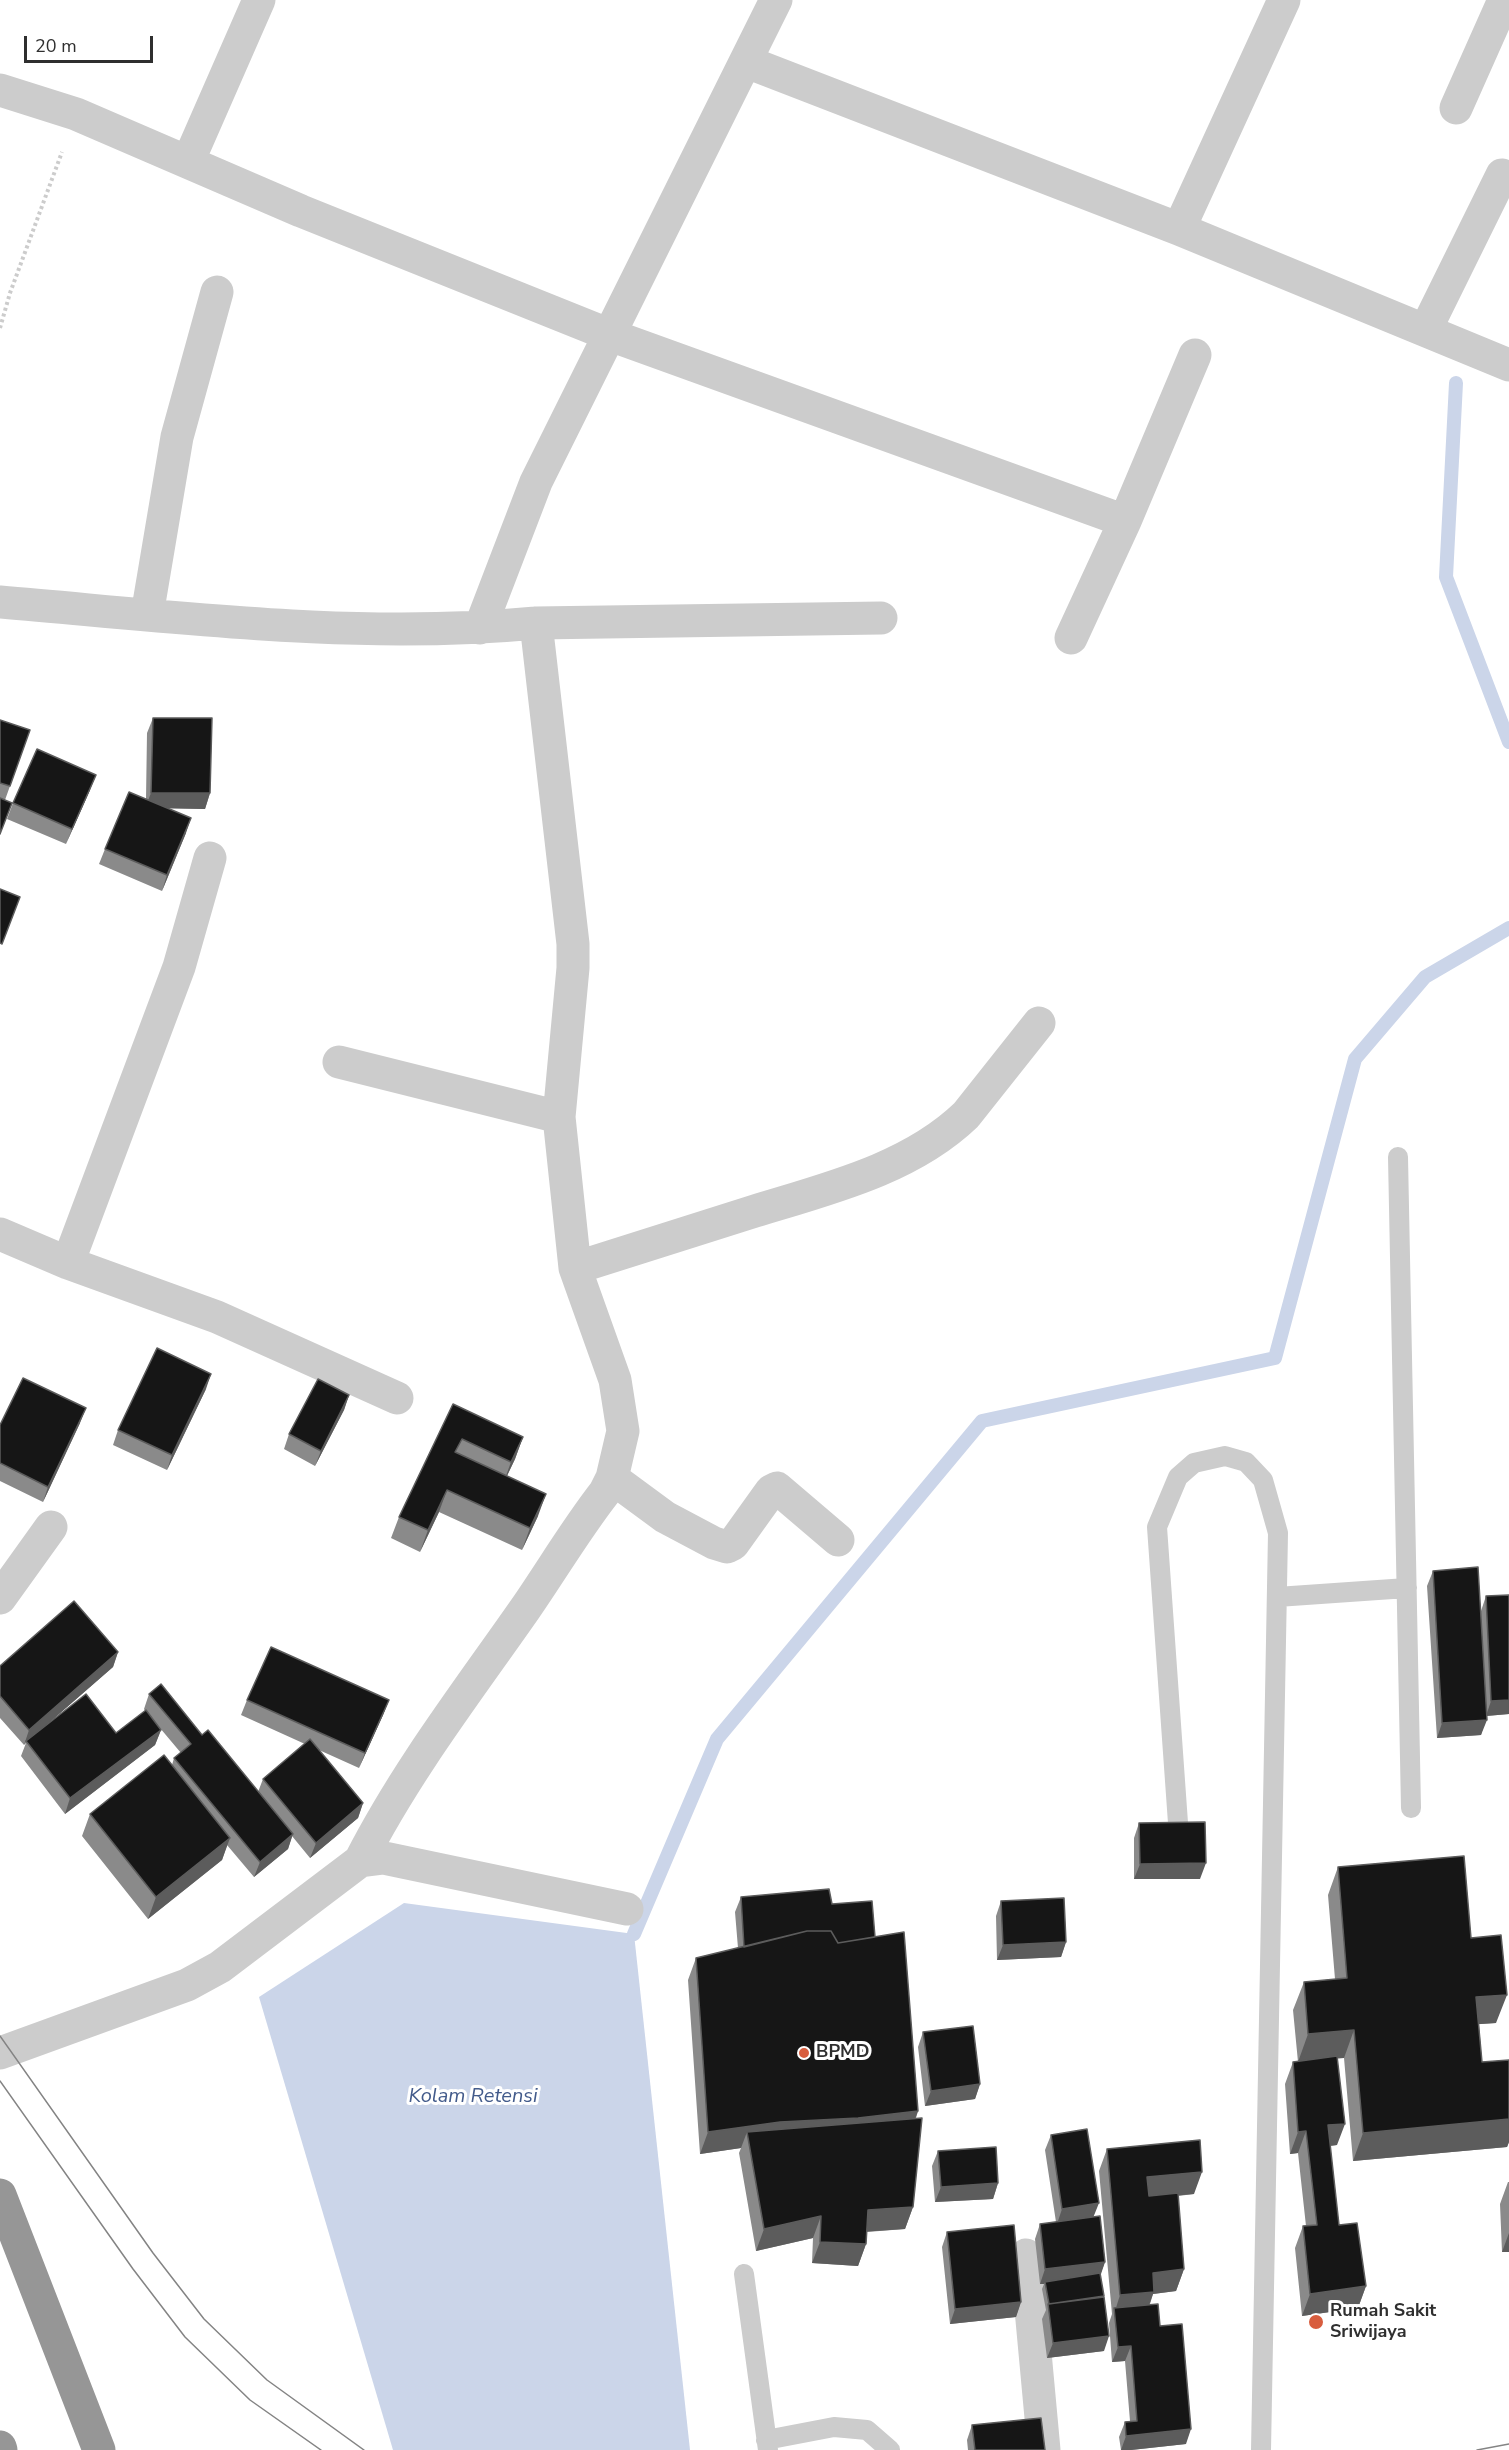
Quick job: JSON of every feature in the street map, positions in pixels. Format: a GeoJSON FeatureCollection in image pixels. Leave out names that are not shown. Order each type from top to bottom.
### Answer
{"type":"FeatureCollection","features":[{"type":"Feature","properties":{"kind":"highway"},"geometry":{"type":"LineString","coordinates":[[0,2195],[99,2450]]}},
{"type":"Feature","properties":{"kind":"street"},"geometry":{"type":"LineString","coordinates":[[188,162],[259,0]]}},
{"type":"Feature","properties":{"kind":"street"},"geometry":{"type":"LineString","coordinates":[[480,628],[536,482],[776,0]]}},
{"type":"Feature","properties":{"kind":"street"},"geometry":{"type":"LineString","coordinates":[[1179,229],[1284,0]]}},
{"type":"Feature","properties":{"kind":"street"},"geometry":{"type":"LineString","coordinates":[[1456,108],[1503,0],[1509,3]]}},
{"type":"Feature","properties":{"kind":"street"},"geometry":{"type":"LineString","coordinates":[[747,62],[1179,229],[1509,364]]}},
{"type":"Feature","properties":{"kind":"street"},"geometry":{"type":"LineString","coordinates":[[0,90],[76,114],[610,335],[1125,521]]}},
{"type":"Feature","properties":{"kind":"street"},"geometry":{"type":"LineString","coordinates":[[1426,329],[1502,175]]}},
{"type":"Feature","properties":{"kind":"street"},"geometry":{"type":"LineString","coordinates":[[147,615],[177,437],[217,292]]}},
{"type":"Feature","properties":{"kind":"street"},"geometry":{"type":"LineString","coordinates":[[1071,638],[1125,521],[1195,355]]}},
{"type":"Feature","properties":{"kind":"street"},"geometry":{"type":"LineString","coordinates":[[0,602],[322,628],[480,628],[536,623],[881,618]]}},
{"type":"Feature","properties":{"kind":"street"},"geometry":{"type":"LineString","coordinates":[[0,2053],[187,1985],[220,1967],[360,1861],[378,1826],[441,1726],[526,1608],[612,1478],[623,1431],[615,1380],[575,1268],[559,1117],[573,968],[573,944],[536,623]]}},
{"type":"Feature","properties":{"kind":"street"},"geometry":{"type":"LineString","coordinates":[[68,1263],[179,967],[210,858]]}},
{"type":"Feature","properties":{"kind":"street"},"geometry":{"type":"LineString","coordinates":[[575,1268],[838,1185],[899,1161],[955,1126],[1039,1023]]}},
{"type":"Feature","properties":{"kind":"street"},"geometry":{"type":"LineString","coordinates":[[339,1062],[559,1117]]}},
{"type":"Feature","properties":{"kind":"street"},"geometry":{"type":"LineString","coordinates":[[0,1234],[68,1263],[217,1317],[397,1398]]}},
{"type":"Feature","properties":{"kind":"street"},"geometry":{"type":"LineString","coordinates":[[612,1478],[665,1517],[720,1546],[733,1544],[771,1491],[777,1488],[837,1540]]}},
{"type":"Feature","properties":{"kind":"street"},"geometry":{"type":"LineString","coordinates":[[0,1598],[51,1527]]}},
{"type":"Feature","properties":{"kind":"street"},"geometry":{"type":"LineString","coordinates":[[360,1861],[384,1858],[627,1909]]}},
{"type":"Feature","properties":{"kind":"street"},"geometry":{"type":"LineString","coordinates":[[1026,2255],[1044,2450]]}},
{"type":"Feature","properties":{"kind":"lane"},"geometry":{"type":"LineString","coordinates":[[1398,1157],[1411,1808]]}},
{"type":"Feature","properties":{"kind":"lane"},"geometry":{"type":"LineString","coordinates":[[1178,1823],[1157,1527],[1178,1477],[1194,1463],[1225,1456],[1246,1462],[1263,1480],[1278,1533],[1261,2450]]}},
{"type":"Feature","properties":{"kind":"lane"},"geometry":{"type":"LineString","coordinates":[[1277,1597],[1407,1588]]}},
{"type":"Feature","properties":{"kind":"lane"},"geometry":{"type":"LineString","coordinates":[[744,2274],[767,2445],[834,2427],[867,2430],[890,2450]]}},
{"type":"Feature","properties":{"kind":"path"},"geometry":{"type":"LineString","coordinates":[[0,328],[10,293],[76,114]]}},
{"type":"Feature","properties":{"kind":"water","name":"Kolam Retensi"},"geometry":{"type":"Polygon","coordinates":[[[404,1903],[634,1934],[690,2450],[393,2450],[259,1997],[404,1903]]]}},
{"type":"Feature","properties":{"kind":"building"},"geometry":{"type":"Polygon","coordinates":[[[153,718],[212,718],[210,793],[151,793],[153,718]]]}},
{"type":"Feature","properties":{"kind":"building"},"geometry":{"type":"Polygon","coordinates":[[[0,720],[30,730],[10,786],[0,783],[0,720]]]}},
{"type":"Feature","properties":{"kind":"building"},"geometry":{"type":"Polygon","coordinates":[[[37,749],[96,775],[72,829],[13,803],[37,749]]]}},
{"type":"Feature","properties":{"kind":"building"},"geometry":{"type":"Polygon","coordinates":[[[129,792],[191,818],[167,875],[105,849],[129,792]]]}},
{"type":"Feature","properties":{"kind":"building"},"geometry":{"type":"Polygon","coordinates":[[[0,798],[12,803],[0,834],[0,798]]]}},
{"type":"Feature","properties":{"kind":"building"},"geometry":{"type":"Polygon","coordinates":[[[0,889],[20,897],[2,944],[0,943],[0,889]]]}},
{"type":"Feature","properties":{"kind":"building"},"geometry":{"type":"Polygon","coordinates":[[[157,1348],[211,1374],[172,1455],[118,1430],[157,1348]]]}},
{"type":"Feature","properties":{"kind":"building"},"geometry":{"type":"Polygon","coordinates":[[[23,1378],[86,1408],[48,1487],[0,1463],[0,1425],[23,1378]]]}},
{"type":"Feature","properties":{"kind":"building"},"geometry":{"type":"Polygon","coordinates":[[[318,1379],[349,1395],[321,1451],[289,1434],[318,1379]]]}},
{"type":"Feature","properties":{"kind":"building"},"geometry":{"type":"Polygon","coordinates":[[[453,1404],[523,1437],[511,1462],[462,1439],[455,1452],[546,1494],[530,1528],[447,1490],[428,1530],[399,1517],[453,1404]]]}},
{"type":"Feature","properties":{"kind":"building"},"geometry":{"type":"Polygon","coordinates":[[[1478,1567],[1487,1720],[1442,1723],[1433,1571],[1478,1567]]]}},
{"type":"Feature","properties":{"kind":"building"},"geometry":{"type":"Polygon","coordinates":[[[1509,1595],[1509,1700],[1491,1701],[1486,1596],[1509,1595]]]}},
{"type":"Feature","properties":{"kind":"building"},"geometry":{"type":"Polygon","coordinates":[[[74,1601],[118,1652],[29,1730],[0,1696],[0,1666],[74,1601]]]}},
{"type":"Feature","properties":{"kind":"building"},"geometry":{"type":"Polygon","coordinates":[[[271,1647],[389,1700],[365,1753],[247,1700],[271,1647]]]}},
{"type":"Feature","properties":{"kind":"building"},"geometry":{"type":"Polygon","coordinates":[[[161,1684],[202,1735],[208,1730],[293,1834],[260,1862],[174,1758],[191,1744],[149,1694],[161,1684]]]}},
{"type":"Feature","properties":{"kind":"building"},"geometry":{"type":"Polygon","coordinates":[[[86,1694],[116,1733],[146,1710],[161,1730],[70,1798],[26,1741],[86,1694]]]}},
{"type":"Feature","properties":{"kind":"building"},"geometry":{"type":"Polygon","coordinates":[[[310,1739],[363,1803],[316,1843],[263,1779],[310,1739]]]}},
{"type":"Feature","properties":{"kind":"building"},"geometry":{"type":"Polygon","coordinates":[[[164,1755],[230,1838],[156,1897],[90,1814],[164,1755]]]}},
{"type":"Feature","properties":{"kind":"building"},"geometry":{"type":"Polygon","coordinates":[[[1205,1822],[1206,1863],[1140,1864],[1139,1823],[1205,1822]]]}},
{"type":"Feature","properties":{"kind":"building"},"geometry":{"type":"Polygon","coordinates":[[[1464,1856],[1471,1938],[1501,1935],[1507,1995],[1476,1997],[1482,2062],[1509,2060],[1509,2119],[1363,2133],[1354,2030],[1308,2034],[1304,1982],[1347,1978],[1338,1867],[1464,1856]]]}},
{"type":"Feature","properties":{"kind":"building"},"geometry":{"type":"Polygon","coordinates":[[[829,1889],[832,1904],[872,1901],[875,1937],[838,1943],[831,1931],[807,1931],[744,1947],[741,1897],[829,1889]]]}},
{"type":"Feature","properties":{"kind":"building"},"geometry":{"type":"Polygon","coordinates":[[[1064,1898],[1066,1942],[1003,1945],[1001,1901],[1064,1898]]]}},
{"type":"Feature","properties":{"kind":"building"},"geometry":{"type":"Polygon","coordinates":[[[807,1931],[831,1931],[838,1943],[904,1932],[918,2111],[858,2118],[780,2122],[708,2132],[696,1958],[807,1931]]]}},
{"type":"Feature","properties":{"kind":"building"},"geometry":{"type":"Polygon","coordinates":[[[973,2026],[980,2084],[931,2091],[923,2032],[973,2026]]]}},
{"type":"Feature","properties":{"kind":"building"},"geometry":{"type":"Polygon","coordinates":[[[1337,2056],[1345,2124],[1328,2125],[1339,2225],[1357,2223],[1366,2286],[1310,2294],[1303,2226],[1317,2225],[1306,2131],[1298,2132],[1293,2062],[1337,2056]]]}},
{"type":"Feature","properties":{"kind":"building"},"geometry":{"type":"Polygon","coordinates":[[[922,2118],[913,2207],[868,2210],[866,2244],[820,2242],[821,2216],[764,2229],[747,2132],[922,2118]]]}},
{"type":"Feature","properties":{"kind":"building"},"geometry":{"type":"Polygon","coordinates":[[[1087,2129],[1099,2203],[1062,2209],[1051,2135],[1087,2129]]]}},
{"type":"Feature","properties":{"kind":"building"},"geometry":{"type":"Polygon","coordinates":[[[1200,2140],[1202,2172],[1147,2177],[1149,2196],[1178,2193],[1184,2269],[1153,2273],[1154,2292],[1120,2295],[1107,2149],[1200,2140]]]}},
{"type":"Feature","properties":{"kind":"building"},"geometry":{"type":"Polygon","coordinates":[[[996,2147],[998,2183],[941,2187],[938,2151],[996,2147]]]}},
{"type":"Feature","properties":{"kind":"building"},"geometry":{"type":"Polygon","coordinates":[[[1100,2216],[1105,2262],[1045,2269],[1040,2224],[1100,2216]]]}},
{"type":"Feature","properties":{"kind":"building"},"geometry":{"type":"Polygon","coordinates":[[[1014,2225],[1021,2302],[955,2309],[947,2232],[1014,2225]]]}},
{"type":"Feature","properties":{"kind":"building"},"geometry":{"type":"Polygon","coordinates":[[[1100,2273],[1104,2296],[1049,2304],[1045,2282],[1100,2273]]]}},
{"type":"Feature","properties":{"kind":"building"},"geometry":{"type":"Polygon","coordinates":[[[1104,2297],[1109,2336],[1053,2343],[1048,2304],[1104,2297]]]}},
{"type":"Feature","properties":{"kind":"building"},"geometry":{"type":"Polygon","coordinates":[[[1158,2304],[1160,2326],[1182,2324],[1191,2429],[1126,2436],[1125,2422],[1137,2421],[1131,2346],[1118,2347],[1114,2308],[1158,2304]]]}},
{"type":"Feature","properties":{"kind":"building"},"geometry":{"type":"Polygon","coordinates":[[[1041,2418],[1045,2450],[975,2450],[972,2425],[1041,2418]]]}},
{"type":"Feature","properties":{"kind":"waterway"},"geometry":{"type":"LineString","coordinates":[[1456,383],[1446,577],[1509,742]]}},
{"type":"Feature","properties":{"kind":"waterway"},"geometry":{"type":"LineString","coordinates":[[634,1934],[717,1739],[982,1421],[1275,1358],[1355,1059],[1425,977],[1509,928]]}},
{"type":"Feature","properties":{"kind":"tram line"},"geometry":{"type":"LineString","coordinates":[[0,2036],[153,2253],[204,2319],[267,2380],[364,2450]]}},
{"type":"Feature","properties":{"kind":"tram line"},"geometry":{"type":"LineString","coordinates":[[0,2081],[133,2269],[185,2337],[250,2400],[321,2450]]}},
{"type":"Feature","properties":{"kind":"tram line"},"geometry":{"type":"LineString","coordinates":[[1477,2450],[1509,2444]]}},
{"type":"Feature","properties":{"kind":"place","name":"BPMD"},"geometry":{"type":"Point","coordinates":[804,2053]}},
{"type":"Feature","properties":{"kind":"place","name":"Rumah Sakit Sriwijaya"},"geometry":{"type":"Point","coordinates":[1316,2322]}}]}
